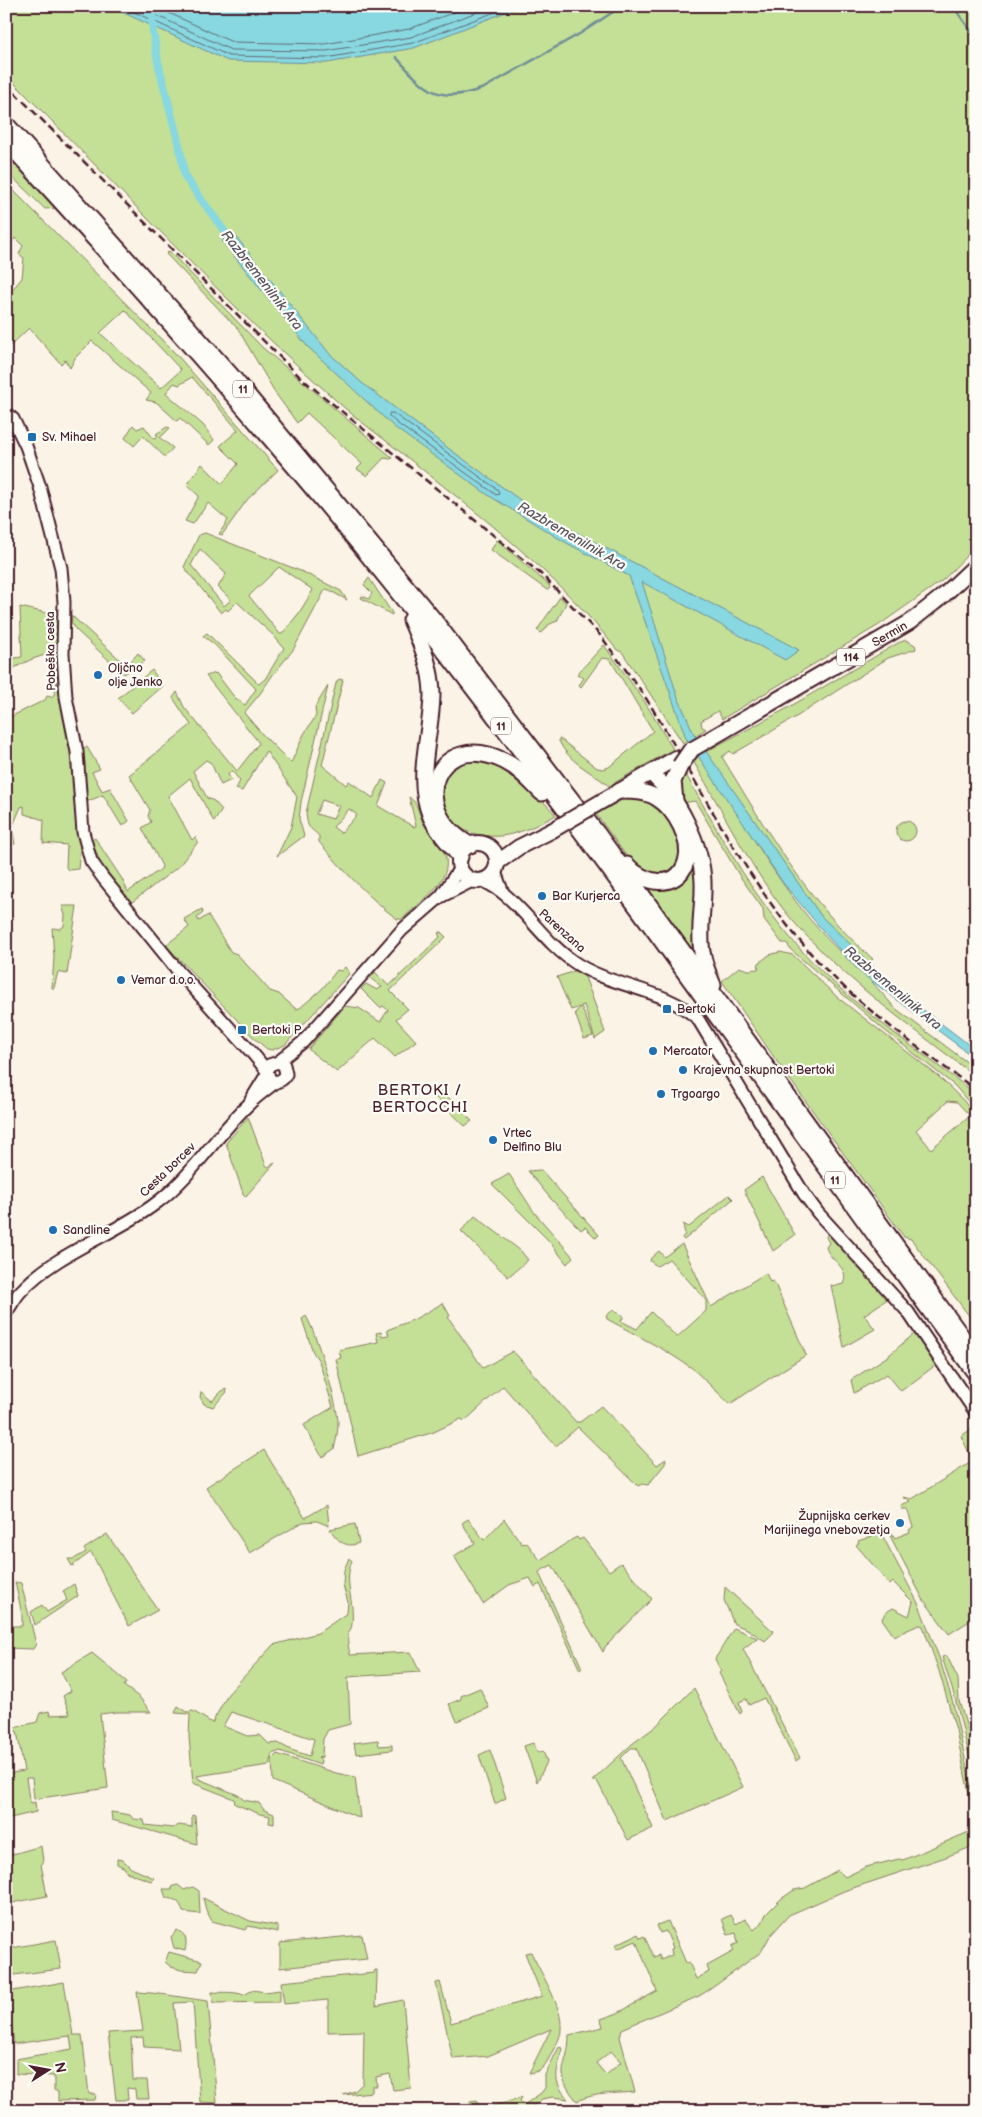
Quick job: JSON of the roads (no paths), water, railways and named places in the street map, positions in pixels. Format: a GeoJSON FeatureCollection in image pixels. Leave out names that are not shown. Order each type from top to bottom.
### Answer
{"type":"FeatureCollection","features":[{"type":"Feature","properties":{"kind":"highway","name":"11"},"geometry":{"type":"LineString","coordinates":[[6,124],[224,367],[330,492],[434,620],[596,833],[976,1356]]}},
{"type":"Feature","properties":{"kind":"highway","name":"11"},"geometry":{"type":"LineString","coordinates":[[6,141],[211,370],[402,598],[598,855],[976,1374]]}},
{"type":"Feature","properties":{"kind":"highway"},"geometry":{"type":"LineString","coordinates":[[402,598],[419,635],[430,674],[431,712],[424,769],[424,788],[427,803],[430,816],[438,832],[460,863]]}},
{"type":"Feature","properties":{"kind":"highway"},"geometry":{"type":"LineString","coordinates":[[676,805],[673,782],[678,762],[690,750]]}},
{"type":"Feature","properties":{"kind":"highway"},"geometry":{"type":"LineString","coordinates":[[470,845],[447,826],[437,811],[433,797],[435,781],[443,768],[453,759],[467,753],[481,753],[506,762],[519,771],[545,796],[598,855]]}},
{"type":"Feature","properties":{"kind":"highway"},"geometry":{"type":"LineString","coordinates":[[596,833],[613,846],[636,875],[649,881],[663,882],[675,877],[684,867],[687,860],[686,842],[673,814],[658,798],[651,773]]}},
{"type":"Feature","properties":{"kind":"highway"},"geometry":{"type":"LineString","coordinates":[[651,773],[662,782],[676,805],[698,851],[702,867],[702,950],[708,973],[720,1004]]}},
{"type":"Feature","properties":{"kind":"highway"},"geometry":{"type":"LineString","coordinates":[[620,791],[638,791],[658,798]]}},
{"type":"Feature","properties":{"kind":"main road","name":"Sermin"},"geometry":{"type":"LineString","coordinates":[[690,750],[910,622],[944,595],[976,565]]}},
{"type":"Feature","properties":{"kind":"main road"},"geometry":{"type":"LineString","coordinates":[[519,847],[492,848],[484,843],[470,845],[463,850],[460,863],[466,877],[478,881],[519,847],[551,831],[651,773],[678,762]]}},
{"type":"Feature","properties":{"kind":"main road"},"geometry":{"type":"LineString","coordinates":[[492,848],[497,867]]}},
{"type":"Feature","properties":{"kind":"street","name":"Pobeška cesta"},"geometry":{"type":"LineString","coordinates":[[6,413],[13,419],[26,446],[56,542],[63,585],[63,653],[66,697],[77,752],[83,832],[91,861],[179,972],[254,1055],[272,1070]]}},
{"type":"Feature","properties":{"kind":"street"},"geometry":{"type":"LineString","coordinates":[[440,897],[460,863]]}},
{"type":"Feature","properties":{"kind":"street","name":"Parenzana"},"geometry":{"type":"LineString","coordinates":[[497,867],[503,893]]}},
{"type":"Feature","properties":{"kind":"street"},"geometry":{"type":"LineString","coordinates":[[303,1042],[283,1080],[272,1070],[303,1042],[402,930],[440,897],[478,881]]}},
{"type":"Feature","properties":{"kind":"street","name":"Parenzana"},"geometry":{"type":"LineString","coordinates":[[478,881],[503,893],[544,937],[570,959],[596,974],[682,1006],[698,1019],[804,1194],[818,1213],[908,1312],[976,1413]]}},
{"type":"Feature","properties":{"kind":"street","name":"Cesta borcev"},"geometry":{"type":"LineString","coordinates":[[6,1313],[20,1292],[36,1276],[62,1258],[157,1204],[184,1177],[249,1103],[272,1070]]}},
{"type":"Feature","properties":{"kind":"water"},"geometry":{"type":"Polygon","coordinates":[[[109,6],[521,6],[414,48],[327,63],[228,61],[109,6]]]}},
{"type":"Feature","properties":{"kind":"water"},"geometry":{"type":"Polygon","coordinates":[[[233,233],[329,353],[362,383],[448,448],[534,510],[799,650],[785,660],[642,582],[677,695],[694,734],[822,917],[901,993],[976,1050],[976,1059],[860,972],[783,883],[686,738],[629,576],[563,541],[488,495],[394,427],[307,346],[222,241],[233,233]]]}},
{"type":"Feature","properties":{"kind":"waterway","name":"Razbremenilnik Ara"},"geometry":{"type":"LineString","coordinates":[[152,6],[153,32],[158,62],[180,149],[185,177],[233,243]]}},
{"type":"Feature","properties":{"kind":"waterway"},"geometry":{"type":"LineString","coordinates":[[396,57],[416,78],[434,91],[455,95],[468,93],[484,88],[581,33],[622,6]]}},
{"type":"Feature","properties":{"kind":"waterway"},"geometry":{"type":"LineString","coordinates":[[953,6],[976,38]]}},
{"type":"Feature","properties":{"kind":"railway"},"geometry":{"type":"LineString","coordinates":[[6,84],[301,378],[542,575],[600,635],[642,692],[744,863],[789,928],[833,977],[852,994],[892,1028],[976,1090]]}},
{"type":"Feature","properties":{"kind":"place","name":"Sv. Mihael"},"geometry":{"type":"Point","coordinates":[32,437]}},
{"type":"Feature","properties":{"kind":"place","name":"Oljčno olje Jenko"},"geometry":{"type":"Point","coordinates":[98,675]}},
{"type":"Feature","properties":{"kind":"place","name":"Bar Kurjerca"},"geometry":{"type":"Point","coordinates":[542,896]}},
{"type":"Feature","properties":{"kind":"place","name":"Vemar d.o.o."},"geometry":{"type":"Point","coordinates":[121,980]}},
{"type":"Feature","properties":{"kind":"place","name":"Bertoki"},"geometry":{"type":"Point","coordinates":[667,1009]}},
{"type":"Feature","properties":{"kind":"place","name":"Bertoki P"},"geometry":{"type":"Point","coordinates":[242,1030]}},
{"type":"Feature","properties":{"kind":"place","name":"Mercator"},"geometry":{"type":"Point","coordinates":[653,1051]}},
{"type":"Feature","properties":{"kind":"place","name":"Krajevna skupnost Bertoki"},"geometry":{"type":"Point","coordinates":[683,1070]}},
{"type":"Feature","properties":{"kind":"place","name":"Trgoargo"},"geometry":{"type":"Point","coordinates":[661,1094]}},
{"type":"Feature","properties":{"kind":"place","name":"Vrtec Delfino Blu"},"geometry":{"type":"Point","coordinates":[493,1140]}},
{"type":"Feature","properties":{"kind":"place","name":"Sandline"},"geometry":{"type":"Point","coordinates":[53,1230]}},
{"type":"Feature","properties":{"kind":"place","name":"Župnijska cerkev Marijinega vnebovzetja"},"geometry":{"type":"Point","coordinates":[900,1523]}},
{"type":"Feature","properties":{"kind":"district","name":"BERTOKI / BERTOCCHI"},"geometry":{"type":"Point","coordinates":[420,1098]}}]}
